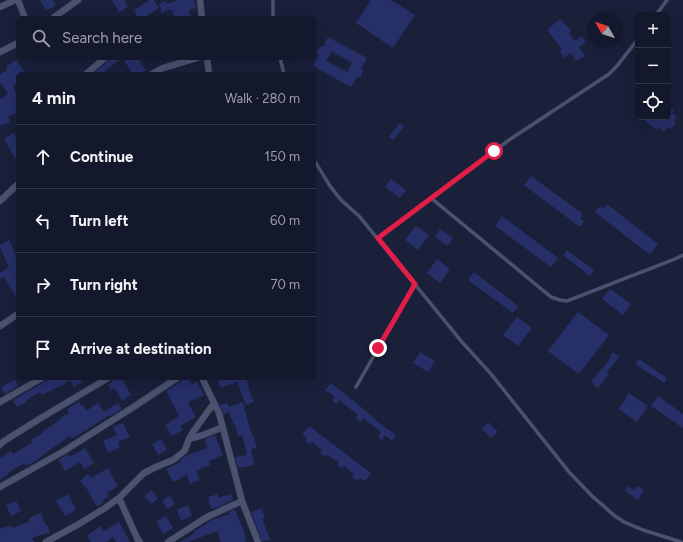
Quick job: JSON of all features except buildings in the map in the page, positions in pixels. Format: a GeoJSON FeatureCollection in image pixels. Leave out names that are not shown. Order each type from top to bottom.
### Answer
{"type":"FeatureCollection","features":[{"type":"Feature","properties":{"kind":"street"},"geometry":{"type":"LineString","coordinates":[[0,7],[16,0],[24,16]]}},
{"type":"Feature","properties":{"kind":"street"},"geometry":{"type":"LineString","coordinates":[[56,16],[78,0]]}},
{"type":"Feature","properties":{"kind":"street"},"geometry":{"type":"LineString","coordinates":[[200,0],[202,16]]}},
{"type":"Feature","properties":{"kind":"street"},"geometry":{"type":"LineString","coordinates":[[0,52],[16,44]]}},
{"type":"Feature","properties":{"kind":"street"},"geometry":{"type":"LineString","coordinates":[[88,72],[103,60]]}},
{"type":"Feature","properties":{"kind":"street"},"geometry":{"type":"LineString","coordinates":[[156,72],[163,68],[190,60]]}},
{"type":"Feature","properties":{"kind":"street"},"geometry":{"type":"LineString","coordinates":[[207,60],[209,72]]}},
{"type":"Feature","properties":{"kind":"street"},"geometry":{"type":"LineString","coordinates":[[0,201],[16,186]]}},
{"type":"Feature","properties":{"kind":"street"},"geometry":{"type":"LineString","coordinates":[[0,326],[16,315]]}},
{"type":"Feature","properties":{"kind":"street"},"geometry":{"type":"LineString","coordinates":[[0,402],[38,380]]}},
{"type":"Feature","properties":{"kind":"street"},"geometry":{"type":"LineString","coordinates":[[0,445],[41,418],[105,380]]}},
{"type":"Feature","properties":{"kind":"street"},"geometry":{"type":"LineString","coordinates":[[0,487],[64,451],[173,380]]}},
{"type":"Feature","properties":{"kind":"street"},"geometry":{"type":"LineString","coordinates":[[203,380],[219,413],[242,501],[258,542]]}},
{"type":"Feature","properties":{"kind":"street"},"geometry":{"type":"LineString","coordinates":[[46,542],[92,516],[119,498],[144,474],[173,460],[182,453],[185,450],[193,432],[214,403]]}},
{"type":"Feature","properties":{"kind":"street"},"geometry":{"type":"LineString","coordinates":[[189,439],[222,427]]}},
{"type":"Feature","properties":{"kind":"street"},"geometry":{"type":"LineString","coordinates":[[119,498],[140,542]]}},
{"type":"Feature","properties":{"kind":"street"},"geometry":{"type":"LineString","coordinates":[[168,542],[207,517],[242,501]]}},
{"type":"Feature","properties":{"kind":"lane"},"geometry":{"type":"LineString","coordinates":[[273,0],[274,16]]}},
{"type":"Feature","properties":{"kind":"lane"},"geometry":{"type":"LineString","coordinates":[[658,12],[667,0]]}},
{"type":"Feature","properties":{"kind":"lane"},"geometry":{"type":"LineString","coordinates":[[378,238],[509,140],[609,74],[635,43]]}},
{"type":"Feature","properties":{"kind":"lane"},"geometry":{"type":"LineString","coordinates":[[280,60],[284,72]]}},
{"type":"Feature","properties":{"kind":"lane"},"geometry":{"type":"LineString","coordinates":[[316,163],[330,186],[341,200],[359,216],[378,238],[462,342],[491,374],[569,472],[592,496],[624,522],[643,530],[681,542]]}},
{"type":"Feature","properties":{"kind":"lane"},"geometry":{"type":"LineString","coordinates":[[431,198],[551,297],[560,300],[568,301],[683,255]]}},
{"type":"Feature","properties":{"kind":"lane"},"geometry":{"type":"LineString","coordinates":[[356,387],[415,284]]}},
{"type":"Feature","properties":{"kind":"route"},"geometry":{"type":"LineString","coordinates":[[378,348],[415,284],[378,238],[494,151]]}}]}
